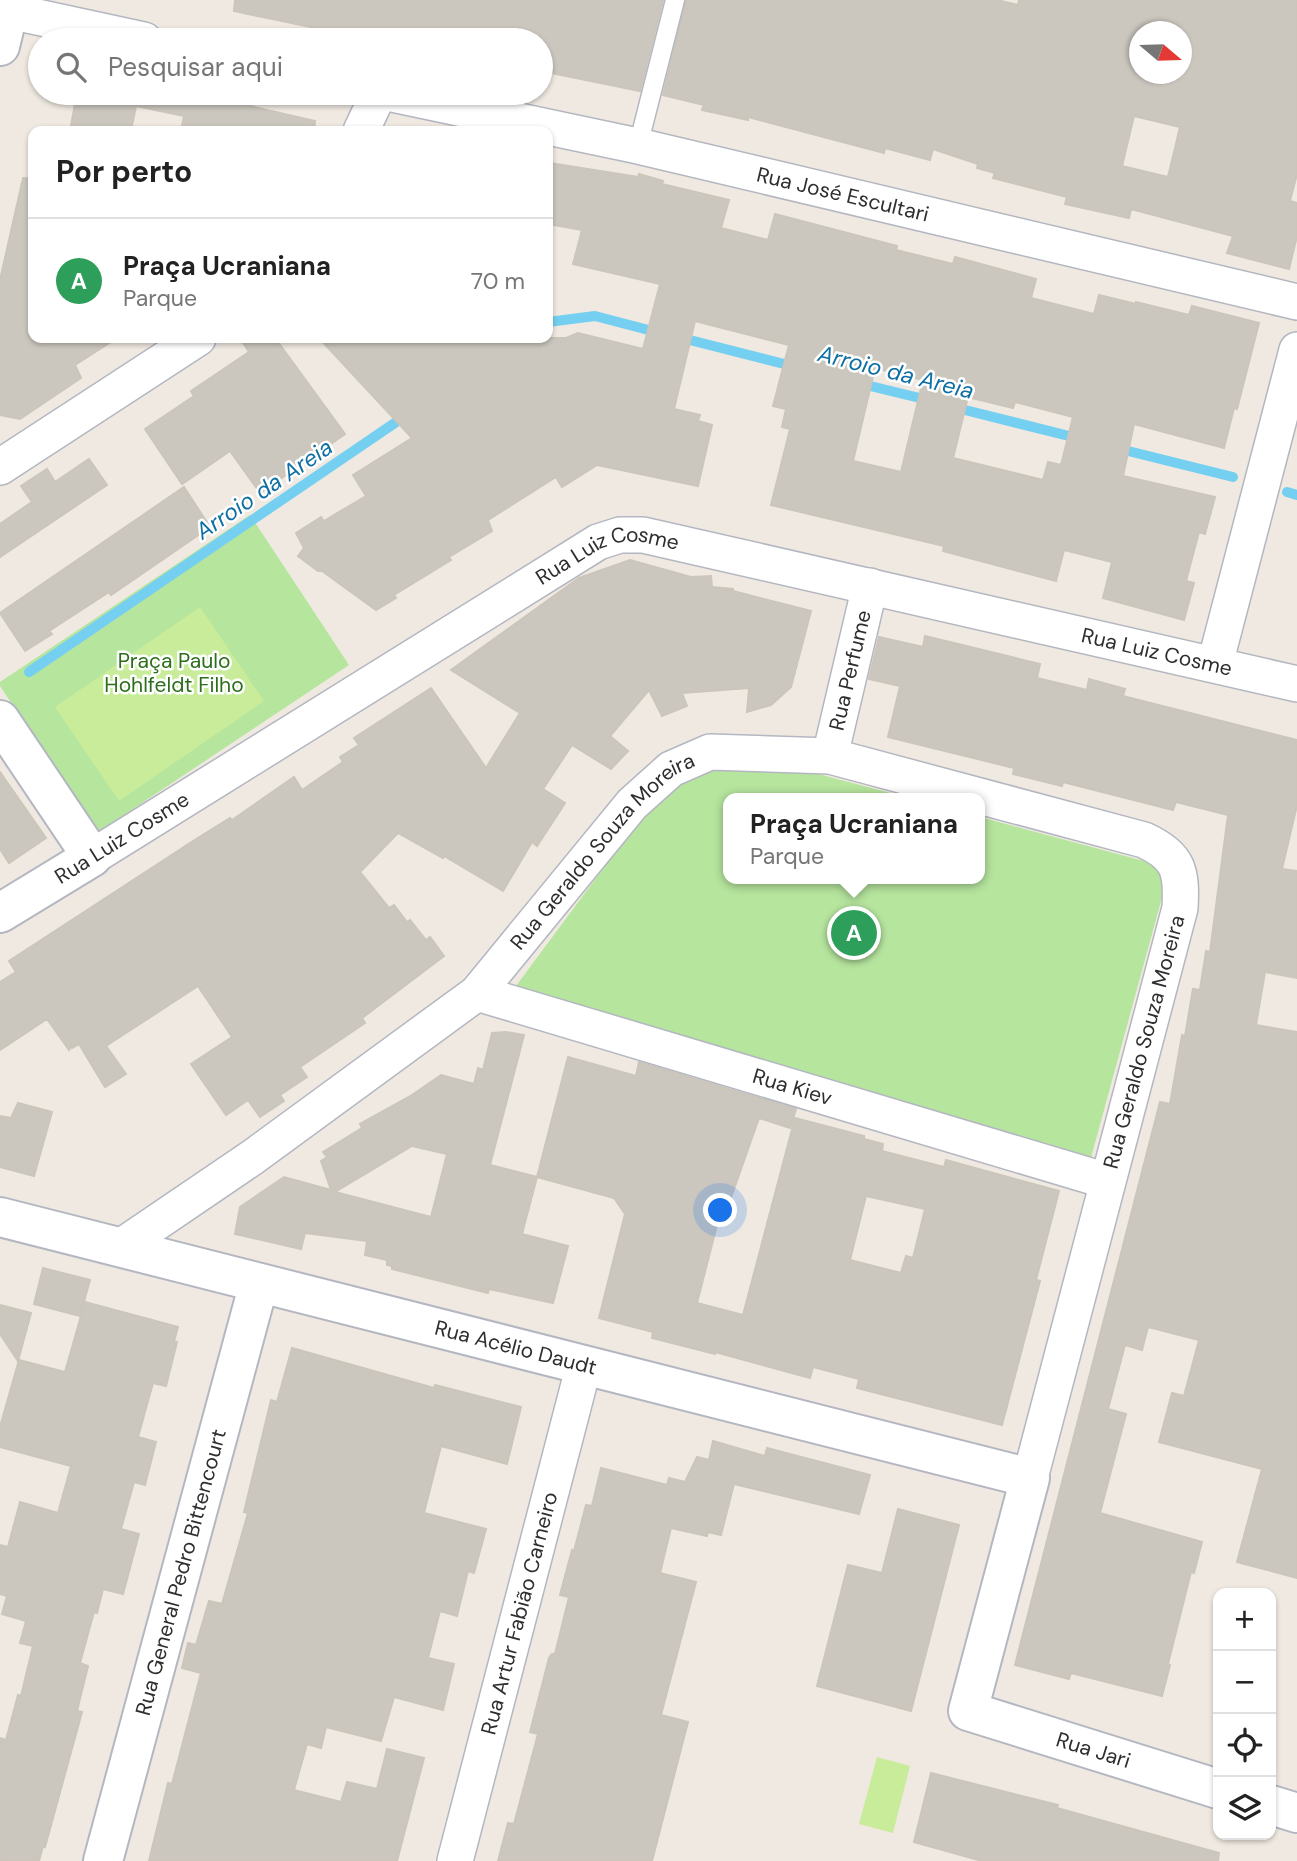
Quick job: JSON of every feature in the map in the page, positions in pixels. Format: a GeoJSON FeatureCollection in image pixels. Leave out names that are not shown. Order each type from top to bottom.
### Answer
{"type":"FeatureCollection","features":[{"type":"Feature","properties":{"kind":"street"},"geometry":{"type":"LineString","coordinates":[[5,17],[71,28]]}},
{"type":"Feature","properties":{"kind":"street"},"geometry":{"type":"LineString","coordinates":[[363,126],[373,105]]}},
{"type":"Feature","properties":{"kind":"street","name":"Rua José Escultari"},"geometry":{"type":"LineString","coordinates":[[444,105],[543,126]]}},
{"type":"Feature","properties":{"kind":"street","name":"Rua José Escultari"},"geometry":{"type":"LineString","coordinates":[[553,128],[1297,302]]}},
{"type":"Feature","properties":{"kind":"street"},"geometry":{"type":"LineString","coordinates":[[0,467],[190,343]]}},
{"type":"Feature","properties":{"kind":"street"},"geometry":{"type":"LineString","coordinates":[[1215,664],[1297,350]]}},
{"type":"Feature","properties":{"kind":"street","name":"Rua Luiz Cosme"},"geometry":{"type":"LineString","coordinates":[[0,913],[598,542],[620,535],[643,535],[1297,684]]}},
{"type":"Feature","properties":{"kind":"street","name":"Rua Perfume"},"geometry":{"type":"LineString","coordinates":[[830,756],[870,586]]}},
{"type":"Feature","properties":{"kind":"street"},"geometry":{"type":"LineString","coordinates":[[0,720],[92,857]]}},
{"type":"Feature","properties":{"kind":"street","name":"Rua Geraldo Souza Moreira"},"geometry":{"type":"LineString","coordinates":[[119,1248],[253,1157],[477,993],[632,804],[671,769],[710,752],[830,756],[968,793]]}},
{"type":"Feature","properties":{"kind":"street","name":"Rua Geraldo Souza Moreira"},"geometry":{"type":"LineString","coordinates":[[968,1711],[1180,908],[1181,886],[1177,863],[1162,848],[1144,840],[985,797]]}},
{"type":"Feature","properties":{"kind":"street","name":"Rua Kiev"},"geometry":{"type":"LineString","coordinates":[[477,993],[1107,1181]]}},
{"type":"Feature","properties":{"kind":"street","name":"Rua Acélio Daudt"},"geometry":{"type":"LineString","coordinates":[[0,1217],[1030,1478]]}},
{"type":"Feature","properties":{"kind":"street","name":"Rua General Pedro Bittencourt"},"geometry":{"type":"LineString","coordinates":[[103,1861],[258,1283]]}},
{"type":"Feature","properties":{"kind":"street","name":"Rua Artur Fabião Carneiro"},"geometry":{"type":"LineString","coordinates":[[454,1861],[584,1365]]}},
{"type":"Feature","properties":{"kind":"street","name":"Rua Jari"},"geometry":{"type":"LineString","coordinates":[[968,1711],[1213,1786]]}},
{"type":"Feature","properties":{"kind":"street"},"geometry":{"type":"LineString","coordinates":[[1276,1807],[1297,1813]]}},
{"type":"Feature","properties":{"kind":"lane"},"geometry":{"type":"LineString","coordinates":[[638,146],[675,0]]}},
{"type":"Feature","properties":{"kind":"green space","name":"Praça Paulo Hohlfeldt Filho"},"geometry":{"type":"Polygon","coordinates":[[[250,515],[349,665],[97,833],[0,686],[0,682],[250,515]]]}},
{"type":"Feature","properties":{"kind":"green space"},"geometry":{"type":"Polygon","coordinates":[[[200,607],[264,701],[119,801],[55,707],[200,607]]]}},
{"type":"Feature","properties":{"kind":"green space"},"geometry":{"type":"Polygon","coordinates":[[[712,764],[814,773],[891,793],[723,793],[723,884],[985,884],[985,818],[1170,868],[1089,1165],[507,998],[651,804],[685,774],[712,764]]]}},
{"type":"Feature","properties":{"kind":"green space"},"geometry":{"type":"Polygon","coordinates":[[[877,1757],[910,1766],[893,1833],[859,1824],[877,1757]]]}},
{"type":"Feature","properties":{"kind":"building"},"geometry":{"type":"Polygon","coordinates":[[[235,0],[663,0],[640,91],[553,73],[553,28],[315,28],[234,11],[235,0]]]}},
{"type":"Feature","properties":{"kind":"building"},"geometry":{"type":"Polygon","coordinates":[[[686,0],[997,0],[1018,5],[1019,0],[1297,0],[1297,174],[1290,201],[1297,203],[1297,236],[1289,269],[1227,253],[1233,236],[1131,209],[1129,218],[1065,204],[1067,197],[993,178],[995,173],[977,168],[978,164],[933,149],[930,160],[885,148],[884,153],[748,117],[748,120],[702,110],[704,105],[663,95],[686,0]],[[1134,116],[1122,166],[1168,177],[1180,127],[1134,116]]]}},
{"type":"Feature","properties":{"kind":"building"},"geometry":{"type":"Polygon","coordinates":[[[75,105],[246,105],[315,121],[314,126],[182,126],[184,116],[136,106],[132,126],[71,126],[75,105]]]}},
{"type":"Feature","properties":{"kind":"building"},"geometry":{"type":"Polygon","coordinates":[[[553,163],[638,177],[639,174],[663,181],[662,184],[729,200],[721,228],[768,240],[775,214],[897,246],[896,250],[953,264],[955,257],[1036,279],[1031,298],[1094,314],[1099,295],[1189,315],[1192,306],[1259,323],[1224,448],[1134,424],[1123,476],[1215,497],[1205,534],[1199,532],[1186,581],[1194,583],[1184,620],[1103,598],[1112,562],[1064,550],[1056,581],[943,551],[944,546],[771,505],[790,429],[782,427],[786,409],[773,406],[789,345],[695,321],[674,409],[700,415],[698,421],[712,425],[698,486],[597,465],[562,487],[556,477],[488,520],[492,531],[449,557],[451,560],[394,595],[396,598],[376,610],[298,556],[304,548],[296,533],[321,517],[324,521],[366,496],[353,475],[412,438],[324,343],[553,343],[553,338],[566,338],[578,333],[643,349],[660,284],[573,264],[582,230],[553,225],[553,163]],[[875,368],[853,461],[901,472],[923,380],[875,368]],[[968,397],[953,458],[1043,480],[1048,462],[1061,465],[1073,417],[1015,402],[1013,408],[968,397]]]}},
{"type":"Feature","properties":{"kind":"building"},"geometry":{"type":"Polygon","coordinates":[[[23,178],[28,178],[28,343],[109,343],[75,365],[81,378],[20,419],[0,415],[0,280],[23,178]]]}},
{"type":"Feature","properties":{"kind":"building"},"geometry":{"type":"Polygon","coordinates":[[[243,343],[279,343],[345,434],[260,493],[230,451],[182,484],[145,429],[194,396],[191,391],[249,352],[243,343]]]}},
{"type":"Feature","properties":{"kind":"building"},"geometry":{"type":"Polygon","coordinates":[[[89,459],[107,485],[0,557],[0,524],[32,502],[21,486],[47,469],[55,482],[89,459]]]}},
{"type":"Feature","properties":{"kind":"building"},"geometry":{"type":"Polygon","coordinates":[[[184,487],[210,527],[111,595],[109,592],[49,631],[52,634],[25,651],[0,613],[184,487]]]}},
{"type":"Feature","properties":{"kind":"building"},"geometry":{"type":"Polygon","coordinates":[[[630,560],[691,577],[711,576],[712,587],[733,589],[811,611],[791,687],[771,705],[747,712],[749,688],[682,693],[687,706],[662,716],[649,690],[610,736],[628,751],[611,769],[572,745],[543,789],[565,803],[537,846],[532,842],[503,891],[444,856],[443,858],[398,833],[360,872],[389,908],[394,905],[426,940],[430,937],[444,956],[362,1018],[365,1023],[300,1067],[307,1077],[280,1095],[284,1101],[260,1117],[248,1100],[226,1115],[191,1064],[232,1037],[198,986],[106,1046],[126,1074],[105,1087],[79,1044],[72,1048],[71,1045],[69,1050],[47,1019],[0,1050],[0,982],[16,972],[9,961],[193,841],[230,818],[232,820],[294,777],[302,790],[343,762],[340,757],[359,745],[354,738],[431,688],[486,768],[520,713],[451,670],[579,578],[630,560]]]}},
{"type":"Feature","properties":{"kind":"building"},"geometry":{"type":"Polygon","coordinates":[[[925,636],[1040,664],[1037,678],[1087,690],[1089,679],[1125,689],[1123,696],[1297,740],[1297,805],[1282,869],[1297,871],[1297,978],[1265,972],[1256,1025],[1297,1032],[1297,1578],[1237,1562],[1262,1469],[1159,1442],[1172,1393],[1184,1396],[1199,1340],[1148,1327],[1142,1350],[1125,1345],[1108,1409],[1126,1414],[1100,1513],[1202,1542],[1194,1573],[1191,1572],[1162,1696],[1071,1673],[1069,1679],[1015,1665],[1160,1102],[1170,1104],[1193,989],[1200,990],[1206,951],[1210,952],[1228,815],[1176,802],[1173,810],[1063,782],[1062,786],[1013,774],[1014,768],[888,737],[900,686],[869,679],[879,637],[923,647],[925,636]]]}},
{"type":"Feature","properties":{"kind":"building"},"geometry":{"type":"Polygon","coordinates":[[[0,772],[46,838],[9,863],[0,849],[0,772]]]}},
{"type":"Feature","properties":{"kind":"building"},"geometry":{"type":"Polygon","coordinates":[[[492,1033],[524,1035],[490,1165],[537,1177],[522,1234],[568,1246],[553,1303],[489,1289],[488,1293],[392,1269],[392,1266],[387,1265],[387,1260],[365,1255],[367,1241],[305,1233],[301,1249],[235,1234],[240,1207],[284,1177],[331,1190],[321,1161],[327,1157],[323,1152],[362,1128],[360,1124],[412,1095],[441,1075],[474,1084],[478,1068],[483,1070],[492,1033]],[[412,1146],[335,1192],[431,1217],[447,1154],[412,1146]]]}},
{"type":"Feature","properties":{"kind":"building"},"geometry":{"type":"Polygon","coordinates":[[[568,1057],[636,1076],[639,1062],[796,1109],[790,1128],[759,1118],[721,1226],[717,1225],[697,1303],[743,1315],[795,1118],[864,1136],[864,1139],[883,1144],[882,1151],[944,1167],[946,1160],[1059,1191],[1036,1280],[1040,1281],[1002,1425],[857,1388],[859,1379],[813,1367],[810,1378],[652,1338],[653,1332],[599,1318],[625,1214],[614,1198],[537,1177],[568,1057]],[[866,1196],[850,1260],[901,1273],[906,1256],[913,1258],[925,1209],[866,1196]]]}},
{"type":"Feature","properties":{"kind":"building"},"geometry":{"type":"Polygon","coordinates":[[[18,1103],[52,1112],[34,1176],[0,1167],[0,1116],[11,1118],[18,1103]]]}},
{"type":"Feature","properties":{"kind":"building"},"geometry":{"type":"Polygon","coordinates":[[[43,1268],[90,1280],[80,1316],[34,1304],[43,1268]]]}},
{"type":"Feature","properties":{"kind":"building"},"geometry":{"type":"Polygon","coordinates":[[[85,1302],[178,1327],[174,1341],[177,1342],[166,1386],[153,1383],[138,1437],[156,1442],[145,1485],[134,1482],[121,1529],[139,1534],[123,1594],[103,1589],[97,1613],[94,1612],[80,1663],[88,1666],[77,1711],[82,1712],[45,1847],[43,1846],[39,1861],[0,1861],[0,1738],[6,1740],[18,1695],[21,1696],[33,1646],[20,1643],[26,1621],[2,1614],[7,1596],[0,1594],[0,1545],[8,1547],[20,1502],[58,1513],[71,1466],[0,1447],[0,1427],[19,1360],[65,1372],[85,1302]]]}},
{"type":"Feature","properties":{"kind":"building"},"geometry":{"type":"Polygon","coordinates":[[[0,1305],[31,1313],[18,1361],[0,1334],[0,1305]]]}},
{"type":"Feature","properties":{"kind":"building"},"geometry":{"type":"Polygon","coordinates":[[[292,1348],[434,1388],[435,1385],[521,1407],[507,1464],[441,1446],[424,1513],[486,1529],[474,1573],[468,1571],[457,1616],[440,1611],[428,1658],[454,1664],[443,1710],[394,1697],[381,1741],[326,1727],[321,1748],[307,1744],[294,1790],[341,1802],[347,1782],[377,1789],[387,1749],[424,1758],[397,1861],[149,1861],[168,1783],[172,1784],[201,1673],[182,1668],[188,1643],[196,1645],[209,1601],[222,1604],[248,1513],[244,1512],[271,1400],[277,1402],[292,1348]]]}},
{"type":"Feature","properties":{"kind":"building"},"geometry":{"type":"Polygon","coordinates":[[[713,1441],[765,1456],[767,1448],[870,1475],[859,1514],[734,1484],[721,1535],[708,1532],[707,1536],[671,1528],[660,1573],[696,1582],[661,1715],[688,1722],[652,1861],[498,1861],[508,1823],[514,1824],[538,1734],[530,1732],[549,1658],[555,1654],[569,1597],[560,1595],[586,1505],[592,1506],[601,1468],[667,1485],[669,1478],[685,1482],[697,1457],[709,1460],[713,1441]]]}},
{"type":"Feature","properties":{"kind":"building"},"geometry":{"type":"Polygon","coordinates":[[[898,1509],[959,1525],[911,1711],[817,1686],[848,1565],[882,1573],[898,1509]]]}},
{"type":"Feature","properties":{"kind":"building"},"geometry":{"type":"Polygon","coordinates":[[[931,1773],[1058,1805],[1057,1808],[1219,1853],[1218,1861],[982,1861],[914,1842],[931,1773]]]}},
{"type":"Feature","properties":{"kind":"waterway","name":"Arroio da Areia"},"geometry":{"type":"LineString","coordinates":[[553,321],[595,316],[660,333]]}},
{"type":"Feature","properties":{"kind":"waterway","name":"Arroio da Areia"},"geometry":{"type":"LineString","coordinates":[[678,337],[796,367]]}},
{"type":"Feature","properties":{"kind":"waterway","name":"Arroio da Areia"},"geometry":{"type":"LineString","coordinates":[[858,383],[932,401]]}},
{"type":"Feature","properties":{"kind":"waterway","name":"Arroio da Areia"},"geometry":{"type":"LineString","coordinates":[[953,407],[1081,439]]}},
{"type":"Feature","properties":{"kind":"waterway","name":"Arroio da Areia"},"geometry":{"type":"LineString","coordinates":[[29,672],[405,416]]}},
{"type":"Feature","properties":{"kind":"waterway","name":"Arroio da Areia"},"geometry":{"type":"LineString","coordinates":[[1116,448],[1233,477]]}},
{"type":"Feature","properties":{"kind":"waterway","name":"Arroio da Areia"},"geometry":{"type":"LineString","coordinates":[[1287,492],[1297,495]]}},
{"type":"Feature","properties":{"kind":"place","name":"Praça Ucraniana"},"geometry":{"type":"Point","coordinates":[854,933]}}]}
